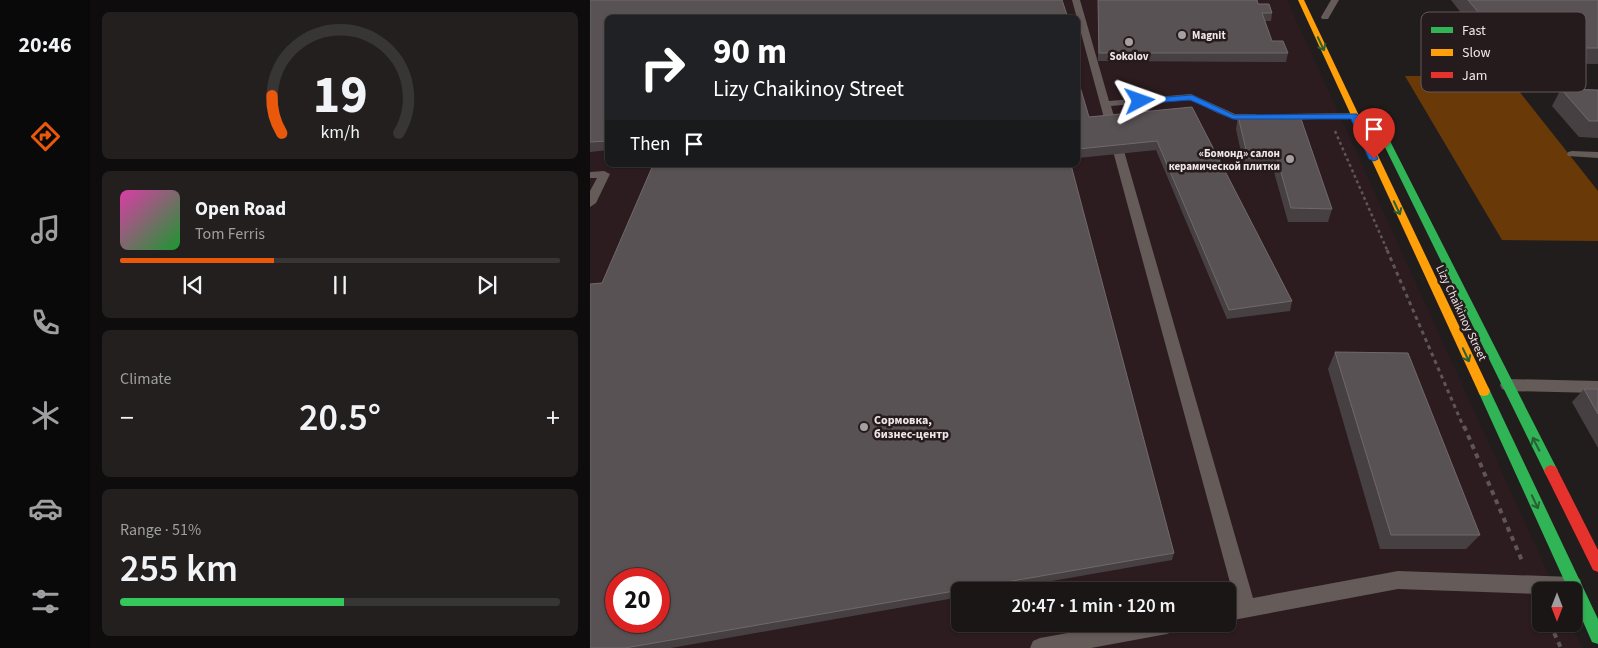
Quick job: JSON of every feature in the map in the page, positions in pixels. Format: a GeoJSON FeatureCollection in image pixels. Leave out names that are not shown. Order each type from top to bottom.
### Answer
{"type":"FeatureCollection","features":[{"type":"Feature","properties":{"kind":"main road","name":"Lizy Chaikinoy Street"},"geometry":{"type":"LineString","coordinates":[[1301,0],[1572,582]]}},
{"type":"Feature","properties":{"kind":"main road","name":"Lizy Chaikinoy Street"},"geometry":{"type":"LineString","coordinates":[[1380,130],[1598,565]]}},
{"type":"Feature","properties":{"kind":"main road","name":"Lizy Chaikinoy Street"},"geometry":{"type":"LineString","coordinates":[[1582,603],[1598,636]]}},
{"type":"Feature","properties":{"kind":"lane"},"geometry":{"type":"LineString","coordinates":[[1076,0],[1247,608]]}},
{"type":"Feature","properties":{"kind":"lane"},"geometry":{"type":"LineString","coordinates":[[1325,17],[1335,0]]}},
{"type":"Feature","properties":{"kind":"lane"},"geometry":{"type":"LineString","coordinates":[[1105,104],[1192,97],[1233,117],[1354,116]]}},
{"type":"Feature","properties":{"kind":"lane"},"geometry":{"type":"LineString","coordinates":[[1572,154],[1598,155]]}},
{"type":"Feature","properties":{"kind":"lane"},"geometry":{"type":"LineString","coordinates":[[590,175],[604,174],[590,203]]}},
{"type":"Feature","properties":{"kind":"lane"},"geometry":{"type":"LineString","coordinates":[[1507,385],[1598,387]]}},
{"type":"Feature","properties":{"kind":"lane"},"geometry":{"type":"LineString","coordinates":[[1236,610],[1398,580],[1532,584]]}},
{"type":"Feature","properties":{"kind":"lane"},"geometry":{"type":"LineString","coordinates":[[1040,648],[1125,632]]}},
{"type":"Feature","properties":{"kind":"path"},"geometry":{"type":"LineString","coordinates":[[1329,116],[1532,584]]}},
{"type":"Feature","properties":{"kind":"path"},"geometry":{"type":"LineString","coordinates":[[1554,632],[1561,648]]}},
{"type":"Feature","properties":{"kind":"shaded area"},"geometry":{"type":"Polygon","coordinates":[[[590,0],[1287,0],[1552,582],[1532,582],[1532,632],[1575,632],[1582,648],[590,648],[590,0]]]}},
{"type":"Feature","properties":{"kind":"shaded area"},"geometry":{"type":"Polygon","coordinates":[[[1405,76],[1421,76],[1421,92],[1520,92],[1598,191],[1598,241],[1502,240],[1405,76]]]}},
{"type":"Feature","properties":{"kind":"building"},"geometry":{"type":"Polygon","coordinates":[[[590,0],[1062,0],[1067,15],[605,15],[605,141],[590,142],[590,0]]]}},
{"type":"Feature","properties":{"kind":"building","name":"Magnit"},"geometry":{"type":"Polygon","coordinates":[[[1098,0],[1257,0],[1258,4],[1269,4],[1272,13],[1262,13],[1272,41],[1283,41],[1288,53],[1099,53],[1098,0]]]}},
{"type":"Feature","properties":{"kind":"building"},"geometry":{"type":"Polygon","coordinates":[[[1468,0],[1598,0],[1598,48],[1586,48],[1586,12],[1478,12],[1468,0]]]}},
{"type":"Feature","properties":{"kind":"building"},"geometry":{"type":"Polygon","coordinates":[[[1080,87],[1089,117],[1192,107],[1292,301],[1229,310],[1157,141],[1080,149],[1080,87]]]}},
{"type":"Feature","properties":{"kind":"building"},"geometry":{"type":"Polygon","coordinates":[[[1598,90],[1598,121],[1589,121],[1564,92],[1598,90]]]}},
{"type":"Feature","properties":{"kind":"building"},"geometry":{"type":"Polygon","coordinates":[[[1238,116],[1300,116],[1332,209],[1291,208],[1277,158],[1248,158],[1238,116]]]}},
{"type":"Feature","properties":{"kind":"building","name":"Сормовка, бизнес-центр"},"geometry":{"type":"Polygon","coordinates":[[[652,167],[1072,167],[1174,553],[1006,582],[951,582],[951,592],[625,648],[590,648],[590,284],[602,283],[652,167]]]}},
{"type":"Feature","properties":{"kind":"building"},"geometry":{"type":"Polygon","coordinates":[[[1335,352],[1408,353],[1480,535],[1391,535],[1335,352]]]}},
{"type":"Feature","properties":{"kind":"building"},"geometry":{"type":"Polygon","coordinates":[[[1584,389],[1598,389],[1598,414],[1584,389]]]}},
{"type":"Feature","properties":{"kind":"traffic: fast"},"geometry":{"type":"LineString","coordinates":[[1384,137],[1551,471]]}},
{"type":"Feature","properties":{"kind":"traffic: fast"},"geometry":{"type":"LineString","coordinates":[[1484,391],[1598,636]]}},
{"type":"Feature","properties":{"kind":"traffic: slow"},"geometry":{"type":"LineString","coordinates":[[1301,0],[1484,391]]}},
{"type":"Feature","properties":{"kind":"traffic: jam"},"geometry":{"type":"LineString","coordinates":[[1551,471],[1598,565]]}},
{"type":"Feature","properties":{"kind":"place","name":"Magnit"},"geometry":{"type":"Point","coordinates":[1182,35]}},
{"type":"Feature","properties":{"kind":"place","name":"Sokolov"},"geometry":{"type":"Point","coordinates":[1129,42]}},
{"type":"Feature","properties":{"kind":"place","name":"«Бомонд» салон керамической плитки"},"geometry":{"type":"Point","coordinates":[1290,159]}},
{"type":"Feature","properties":{"kind":"place","name":"Сормовка, бизнес-центр"},"geometry":{"type":"Point","coordinates":[864,427]}},
{"type":"Feature","properties":{"kind":"route"},"geometry":{"type":"LineString","coordinates":[[1140,101],[1192,97],[1233,117],[1354,116],[1374,159]]}}]}
